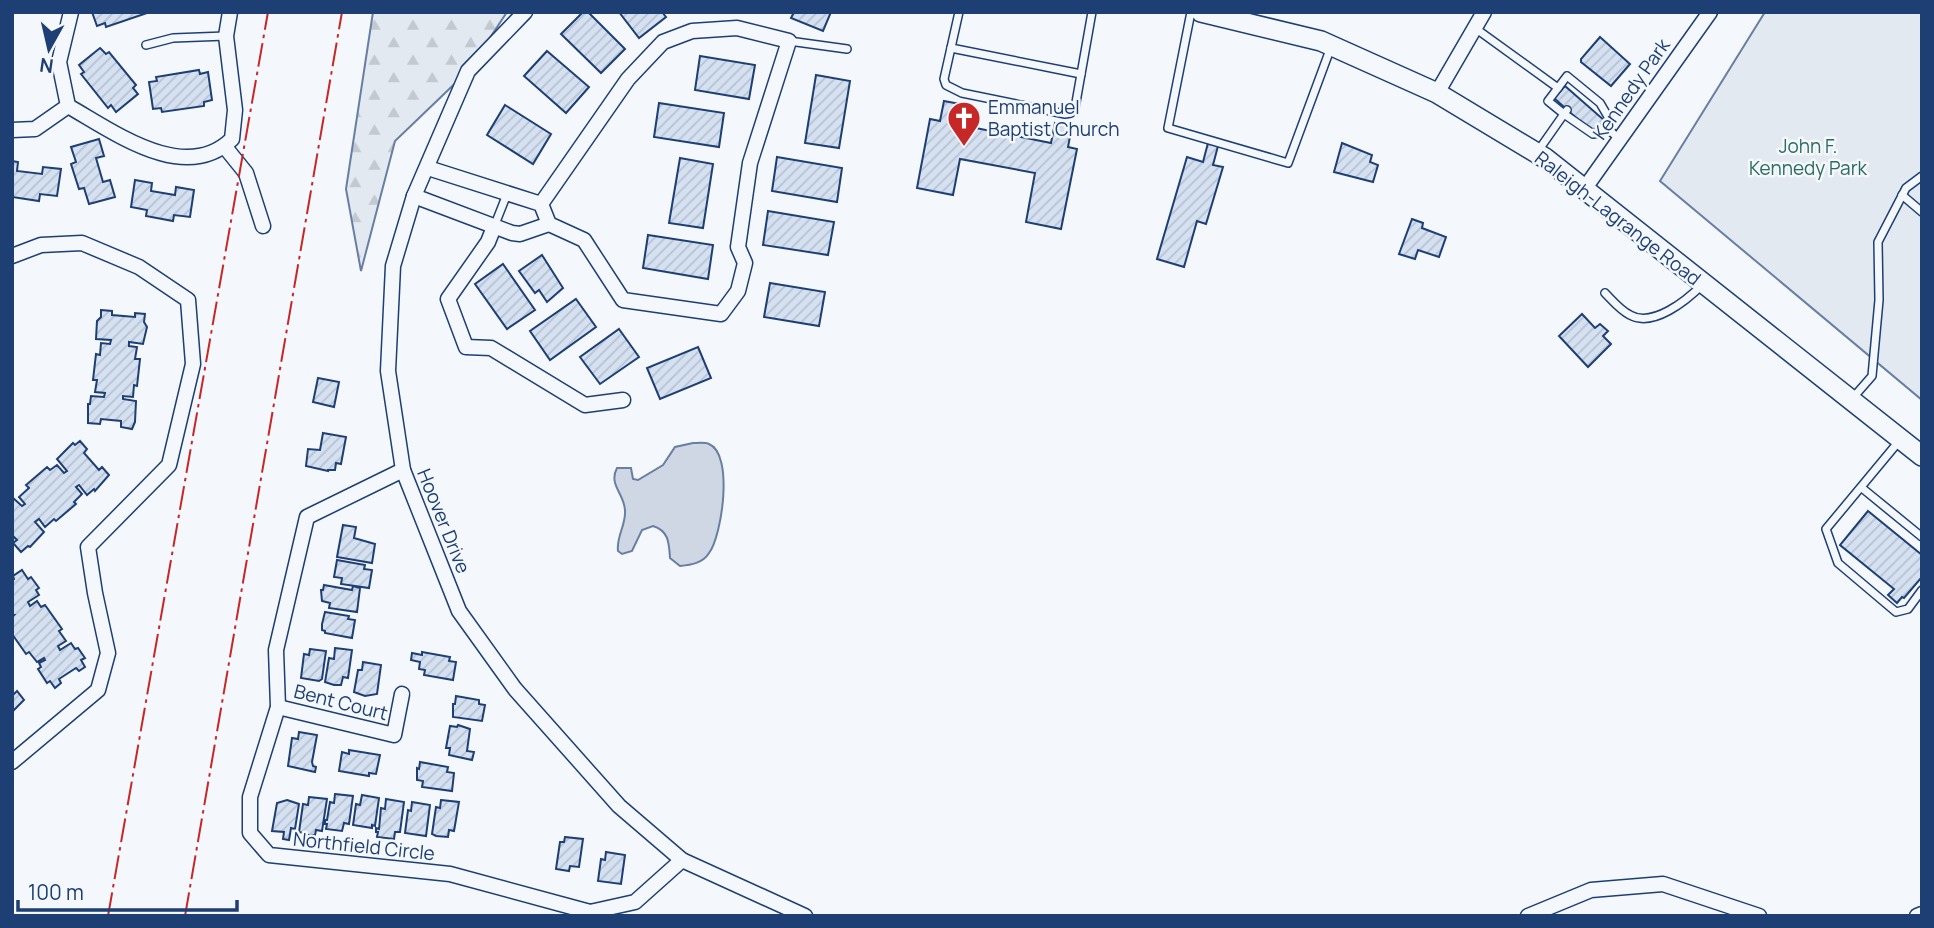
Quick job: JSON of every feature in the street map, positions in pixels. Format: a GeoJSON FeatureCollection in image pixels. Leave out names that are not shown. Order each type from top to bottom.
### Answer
{"type":"FeatureCollection","features":[{"type":"Feature","properties":{"kind":"main road","name":"Raleigh-Lagrange Road"},"geometry":{"type":"LineString","coordinates":[[1200,12],[1331,45],[1437,93],[1536,153],[1585,188],[1922,456]]}},
{"type":"Feature","properties":{"kind":"street"},"geometry":{"type":"LineString","coordinates":[[71,12],[59,62],[68,106],[138,145],[180,158],[209,155],[225,147],[232,139],[235,110],[226,36],[230,12]]}},
{"type":"Feature","properties":{"kind":"street","name":"Hoover Drive"},"geometry":{"type":"LineString","coordinates":[[525,12],[468,71],[414,196],[393,266],[388,371],[403,470],[459,611],[515,689],[619,806],[682,860],[805,916]]}},
{"type":"Feature","properties":{"kind":"street"},"geometry":{"type":"LineString","coordinates":[[1437,93],[1484,12]]}},
{"type":"Feature","properties":{"kind":"street","name":"Kennedy Park"},"geometry":{"type":"LineString","coordinates":[[1585,188],[1710,12]]}},
{"type":"Feature","properties":{"kind":"street"},"geometry":{"type":"LineString","coordinates":[[414,196],[494,227],[520,234],[549,224],[584,240],[622,300],[722,314],[738,291],[745,264],[738,247],[750,163],[789,41],[737,28],[692,31],[663,42],[628,79],[541,204]]}},
{"type":"Feature","properties":{"kind":"street"},"geometry":{"type":"LineString","coordinates":[[12,130],[35,129],[68,106]]}},
{"type":"Feature","properties":{"kind":"street"},"geometry":{"type":"LineString","coordinates":[[225,147],[246,173],[263,226]]}},
{"type":"Feature","properties":{"kind":"street"},"geometry":{"type":"LineString","coordinates":[[428,168],[541,204]]}},
{"type":"Feature","properties":{"kind":"street"},"geometry":{"type":"LineString","coordinates":[[541,204],[549,224]]}},
{"type":"Feature","properties":{"kind":"street"},"geometry":{"type":"LineString","coordinates":[[494,227],[488,242],[448,299],[466,347],[491,348],[585,405],[623,400]]}},
{"type":"Feature","properties":{"kind":"street"},"geometry":{"type":"LineString","coordinates":[[12,256],[41,245],[82,243],[139,267],[188,300],[193,364],[169,465],[88,547],[108,653],[97,690],[12,762]]}},
{"type":"Feature","properties":{"kind":"street","name":"Northfield Circle"},"geometry":{"type":"LineString","coordinates":[[403,470],[307,517],[276,650],[278,707],[250,797],[250,833],[269,855],[450,874],[590,912],[635,902],[682,860]]}},
{"type":"Feature","properties":{"kind":"street","name":"Bent Court"},"geometry":{"type":"LineString","coordinates":[[278,707],[394,735],[402,694]]}},
{"type":"Feature","properties":{"kind":"street"},"geometry":{"type":"LineString","coordinates":[[1528,916],[1591,890],[1663,884],[1759,916]]}},
{"type":"Feature","properties":{"kind":"lane"},"geometry":{"type":"LineString","coordinates":[[960,12],[944,79],[951,90],[1065,114],[1071,113],[1075,108],[1092,12]]}},
{"type":"Feature","properties":{"kind":"lane"},"geometry":{"type":"LineString","coordinates":[[1191,12],[1168,128],[1288,163],[1331,45]]}},
{"type":"Feature","properties":{"kind":"lane"},"geometry":{"type":"LineString","coordinates":[[1475,28],[1558,88]]}},
{"type":"Feature","properties":{"kind":"lane"},"geometry":{"type":"LineString","coordinates":[[146,45],[173,38],[226,36]]}},
{"type":"Feature","properties":{"kind":"lane"},"geometry":{"type":"LineString","coordinates":[[789,41],[847,50]]}},
{"type":"Feature","properties":{"kind":"lane"},"geometry":{"type":"LineString","coordinates":[[951,48],[1081,74]]}},
{"type":"Feature","properties":{"kind":"lane"},"geometry":{"type":"LineString","coordinates":[[1567,76],[1584,90],[1600,103],[1610,120],[1596,135],[1548,101],[1567,76]]}},
{"type":"Feature","properties":{"kind":"lane"},"geometry":{"type":"LineString","coordinates":[[1578,97],[1584,90]]}},
{"type":"Feature","properties":{"kind":"lane"},"geometry":{"type":"LineString","coordinates":[[1593,111],[1600,103]]}},
{"type":"Feature","properties":{"kind":"lane"},"geometry":{"type":"LineString","coordinates":[[1536,153],[1566,112]]}},
{"type":"Feature","properties":{"kind":"lane"},"geometry":{"type":"LineString","coordinates":[[1605,127],[1619,139]]}},
{"type":"Feature","properties":{"kind":"lane"},"geometry":{"type":"LineString","coordinates":[[1850,400],[1872,376],[1879,300],[1878,242],[1906,188],[1922,176]]}},
{"type":"Feature","properties":{"kind":"lane"},"geometry":{"type":"LineString","coordinates":[[494,227],[507,194]]}},
{"type":"Feature","properties":{"kind":"lane"},"geometry":{"type":"LineString","coordinates":[[1902,195],[1922,212]]}},
{"type":"Feature","properties":{"kind":"lane"},"geometry":{"type":"LineString","coordinates":[[1605,293],[1628,314],[1637,317],[1657,315],[1674,308],[1685,302],[1703,284]]}},
{"type":"Feature","properties":{"kind":"lane"},"geometry":{"type":"LineString","coordinates":[[1901,440],[1826,529],[1838,563],[1896,612],[1908,609],[1922,590]]}},
{"type":"Feature","properties":{"kind":"lane"},"geometry":{"type":"LineString","coordinates":[[1862,488],[1922,537]]}},
{"type":"Feature","properties":{"kind":"green space"},"geometry":{"type":"Polygon","coordinates":[[[373,12],[507,12],[468,71],[395,141],[361,271],[346,189],[373,12]]]}},
{"type":"Feature","properties":{"kind":"green space","name":"John F. Kennedy Park"},"geometry":{"type":"Polygon","coordinates":[[[1765,12],[1922,12],[1922,400],[1660,181],[1765,12]]]}},
{"type":"Feature","properties":{"kind":"shaded area"},"geometry":{"type":"Polygon","coordinates":[[[693,443],[709,444],[717,451],[721,463],[721,514],[714,544],[709,553],[700,561],[680,566],[670,558],[665,534],[653,526],[642,530],[632,551],[622,554],[618,551],[618,546],[625,511],[614,480],[617,468],[631,468],[633,479],[638,480],[663,465],[675,447],[693,443]]]}},
{"type":"Feature","properties":{"kind":"building"},"geometry":{"type":"Polygon","coordinates":[[[92,12],[147,13],[106,27],[105,23],[97,26],[92,12]]]}},
{"type":"Feature","properties":{"kind":"building"},"geometry":{"type":"Polygon","coordinates":[[[583,12],[588,12],[625,49],[601,73],[561,34],[583,12]]]}},
{"type":"Feature","properties":{"kind":"building"},"geometry":{"type":"Polygon","coordinates":[[[619,12],[662,12],[666,17],[639,38],[619,12]]]}},
{"type":"Feature","properties":{"kind":"building"},"geometry":{"type":"Polygon","coordinates":[[[794,12],[831,12],[823,31],[791,18],[794,12]]]}},
{"type":"Feature","properties":{"kind":"building"},"geometry":{"type":"Polygon","coordinates":[[[1600,37],[1630,64],[1611,86],[1581,62],[1600,37]]]}},
{"type":"Feature","properties":{"kind":"building"},"geometry":{"type":"Polygon","coordinates":[[[100,48],[106,54],[109,52],[136,85],[133,88],[138,94],[116,112],[111,105],[108,108],[81,74],[84,72],[79,65],[100,48]]]}},
{"type":"Feature","properties":{"kind":"building"},"geometry":{"type":"Polygon","coordinates":[[[547,51],[589,87],[566,113],[524,76],[547,51]]]}},
{"type":"Feature","properties":{"kind":"building"},"geometry":{"type":"Polygon","coordinates":[[[700,56],[755,65],[749,99],[695,90],[700,56]]]}},
{"type":"Feature","properties":{"kind":"building"},"geometry":{"type":"Polygon","coordinates":[[[199,70],[200,74],[208,72],[212,100],[204,102],[204,106],[162,112],[161,108],[153,109],[149,82],[157,81],[156,77],[199,70]]]}},
{"type":"Feature","properties":{"kind":"building"},"geometry":{"type":"Polygon","coordinates":[[[816,75],[850,81],[839,148],[805,143],[816,75]]]}},
{"type":"Feature","properties":{"kind":"building"},"geometry":{"type":"Polygon","coordinates":[[[1565,86],[1605,121],[1594,134],[1554,98],[1565,86]]]}},
{"type":"Feature","properties":{"kind":"building"},"geometry":{"type":"Polygon","coordinates":[[[944,101],[960,104],[956,124],[1051,143],[1055,123],[1072,126],[1068,147],[1077,149],[1061,229],[1026,222],[1035,173],[960,159],[953,195],[917,188],[930,119],[940,121],[944,101]]]}},
{"type":"Feature","properties":{"kind":"building"},"geometry":{"type":"Polygon","coordinates":[[[659,103],[724,113],[719,147],[654,137],[659,103]]]}},
{"type":"Feature","properties":{"kind":"building"},"geometry":{"type":"Polygon","coordinates":[[[505,105],[551,134],[533,164],[487,135],[505,105]]]}},
{"type":"Feature","properties":{"kind":"building"},"geometry":{"type":"Polygon","coordinates":[[[99,139],[104,156],[96,158],[103,182],[110,180],[115,197],[89,204],[84,188],[79,189],[71,164],[76,162],[71,147],[99,139]]]}},
{"type":"Feature","properties":{"kind":"building"},"geometry":{"type":"Polygon","coordinates":[[[1208,143],[1218,146],[1213,165],[1223,167],[1206,224],[1197,221],[1184,267],[1157,259],[1187,157],[1203,162],[1208,143]]]}},
{"type":"Feature","properties":{"kind":"building"},"geometry":{"type":"Polygon","coordinates":[[[1342,143],[1372,155],[1370,162],[1378,165],[1373,182],[1334,172],[1342,143]]]}},
{"type":"Feature","properties":{"kind":"building"},"geometry":{"type":"Polygon","coordinates":[[[777,157],[842,168],[837,202],[772,191],[777,157]]]}},
{"type":"Feature","properties":{"kind":"building"},"geometry":{"type":"Polygon","coordinates":[[[680,158],[713,164],[703,228],[669,223],[680,158]]]}},
{"type":"Feature","properties":{"kind":"building"},"geometry":{"type":"Polygon","coordinates":[[[12,161],[18,162],[17,171],[42,174],[43,167],[61,169],[57,196],[40,194],[39,201],[12,197],[12,161]]]}},
{"type":"Feature","properties":{"kind":"building"},"geometry":{"type":"Polygon","coordinates":[[[135,180],[152,183],[151,191],[175,195],[176,187],[194,190],[190,217],[174,215],[173,221],[146,216],[147,210],[131,207],[135,180]]]}},
{"type":"Feature","properties":{"kind":"building"},"geometry":{"type":"Polygon","coordinates":[[[768,211],[834,222],[828,255],[763,245],[768,211]]]}},
{"type":"Feature","properties":{"kind":"building"},"geometry":{"type":"Polygon","coordinates":[[[1412,219],[1423,223],[1422,228],[1446,237],[1439,257],[1418,250],[1415,259],[1399,254],[1412,219]]]}},
{"type":"Feature","properties":{"kind":"building"},"geometry":{"type":"Polygon","coordinates":[[[648,235],[713,245],[708,279],[643,268],[648,235]]]}},
{"type":"Feature","properties":{"kind":"building"},"geometry":{"type":"Polygon","coordinates":[[[542,255],[563,288],[547,302],[539,290],[535,293],[519,271],[542,255]]]}},
{"type":"Feature","properties":{"kind":"building"},"geometry":{"type":"Polygon","coordinates":[[[503,264],[535,310],[507,329],[475,284],[503,264]]]}},
{"type":"Feature","properties":{"kind":"building"},"geometry":{"type":"Polygon","coordinates":[[[770,283],[825,292],[819,326],[764,317],[770,283]]]}},
{"type":"Feature","properties":{"kind":"building"},"geometry":{"type":"Polygon","coordinates":[[[576,299],[596,327],[550,360],[530,331],[576,299]]]}},
{"type":"Feature","properties":{"kind":"building"},"geometry":{"type":"Polygon","coordinates":[[[101,310],[112,311],[112,315],[135,317],[135,313],[145,314],[144,322],[147,327],[143,344],[129,342],[129,346],[137,347],[135,359],[140,359],[133,397],[123,396],[123,399],[136,401],[132,429],[121,427],[121,421],[101,419],[100,424],[88,423],[91,396],[104,397],[105,393],[95,392],[97,380],[93,380],[96,354],[100,355],[101,343],[110,344],[111,340],[96,339],[101,310]]]}},
{"type":"Feature","properties":{"kind":"building"},"geometry":{"type":"Polygon","coordinates":[[[1582,314],[1595,328],[1600,324],[1608,331],[1603,336],[1611,344],[1588,367],[1559,336],[1582,314]]]}},
{"type":"Feature","properties":{"kind":"building"},"geometry":{"type":"Polygon","coordinates":[[[619,329],[639,357],[600,384],[580,357],[619,329]]]}},
{"type":"Feature","properties":{"kind":"building"},"geometry":{"type":"Polygon","coordinates":[[[698,347],[711,378],[660,399],[647,368],[698,347]]]}},
{"type":"Feature","properties":{"kind":"building"},"geometry":{"type":"Polygon","coordinates":[[[318,378],[339,382],[334,407],[313,402],[318,378]]]}},
{"type":"Feature","properties":{"kind":"building"},"geometry":{"type":"Polygon","coordinates":[[[323,433],[346,437],[341,464],[336,463],[335,470],[306,466],[308,449],[320,450],[323,433]]]}},
{"type":"Feature","properties":{"kind":"building"},"geometry":{"type":"Polygon","coordinates":[[[80,441],[87,449],[84,453],[99,470],[102,467],[109,475],[95,491],[94,489],[87,495],[79,485],[76,487],[82,494],[74,502],[76,504],[56,521],[54,519],[45,527],[39,519],[35,522],[44,532],[30,547],[21,552],[13,543],[17,540],[12,535],[12,497],[22,506],[25,504],[19,497],[29,488],[26,485],[47,467],[50,470],[57,465],[64,473],[67,471],[57,459],[73,443],[75,445],[80,441]]]}},
{"type":"Feature","properties":{"kind":"building"},"geometry":{"type":"Polygon","coordinates":[[[1868,511],[1922,555],[1922,577],[1897,603],[1888,595],[1894,589],[1840,545],[1868,511]]]}},
{"type":"Feature","properties":{"kind":"building"},"geometry":{"type":"Polygon","coordinates":[[[343,525],[356,527],[354,538],[375,544],[372,563],[337,557],[343,525]]]}},
{"type":"Feature","properties":{"kind":"building"},"geometry":{"type":"Polygon","coordinates":[[[337,560],[365,565],[364,569],[372,570],[369,588],[341,584],[342,578],[334,577],[337,560]]]}},
{"type":"Feature","properties":{"kind":"building"},"geometry":{"type":"Polygon","coordinates":[[[22,570],[39,588],[36,590],[39,595],[28,602],[30,606],[37,601],[41,607],[45,605],[62,629],[59,631],[66,641],[58,646],[60,650],[71,643],[85,658],[81,660],[85,667],[79,671],[76,668],[59,679],[61,683],[55,688],[50,681],[47,683],[38,669],[44,658],[37,662],[29,652],[26,654],[12,634],[12,581],[13,576],[22,570]]]}},
{"type":"Feature","properties":{"kind":"building"},"geometry":{"type":"Polygon","coordinates":[[[324,585],[352,590],[353,586],[360,588],[357,612],[329,608],[330,603],[322,601],[321,590],[324,585]]]}},
{"type":"Feature","properties":{"kind":"building"},"geometry":{"type":"Polygon","coordinates":[[[325,612],[349,616],[348,619],[355,620],[352,638],[325,633],[322,624],[325,612]]]}},
{"type":"Feature","properties":{"kind":"building"},"geometry":{"type":"Polygon","coordinates":[[[335,648],[352,650],[348,678],[343,677],[341,685],[325,682],[329,658],[334,659],[335,648]]]}},
{"type":"Feature","properties":{"kind":"building"},"geometry":{"type":"Polygon","coordinates":[[[310,649],[326,651],[322,679],[319,681],[301,678],[304,654],[309,655],[310,649]]]}},
{"type":"Feature","properties":{"kind":"building"},"geometry":{"type":"Polygon","coordinates":[[[422,652],[450,657],[449,661],[456,662],[453,680],[424,675],[425,670],[419,669],[420,662],[411,660],[412,653],[422,655],[422,652]]]}},
{"type":"Feature","properties":{"kind":"building"},"geometry":{"type":"Polygon","coordinates":[[[363,662],[381,665],[377,694],[365,696],[354,692],[358,670],[362,670],[363,662]]]}},
{"type":"Feature","properties":{"kind":"building"},"geometry":{"type":"Polygon","coordinates":[[[12,691],[14,694],[17,691],[24,700],[12,712],[12,691]]]}},
{"type":"Feature","properties":{"kind":"building"},"geometry":{"type":"Polygon","coordinates":[[[456,696],[479,700],[479,704],[485,705],[482,721],[453,717],[456,696]]]}},
{"type":"Feature","properties":{"kind":"building"},"geometry":{"type":"Polygon","coordinates":[[[458,725],[470,729],[467,751],[474,752],[472,760],[449,755],[450,748],[446,748],[450,726],[458,725]]]}},
{"type":"Feature","properties":{"kind":"building"},"geometry":{"type":"Polygon","coordinates":[[[299,732],[317,735],[312,762],[316,767],[315,772],[288,766],[292,738],[298,739],[299,732]]]}},
{"type":"Feature","properties":{"kind":"building"},"geometry":{"type":"Polygon","coordinates":[[[349,750],[380,755],[376,774],[369,773],[369,776],[339,771],[342,752],[349,754],[349,750]]]}},
{"type":"Feature","properties":{"kind":"building"},"geometry":{"type":"Polygon","coordinates":[[[420,762],[448,767],[447,772],[454,773],[452,791],[422,787],[423,781],[417,780],[420,762]]]}},
{"type":"Feature","properties":{"kind":"building"},"geometry":{"type":"Polygon","coordinates":[[[335,794],[353,796],[349,824],[344,823],[342,831],[326,829],[325,824],[330,802],[334,803],[335,794]]]}},
{"type":"Feature","properties":{"kind":"building"},"geometry":{"type":"Polygon","coordinates":[[[362,795],[379,798],[375,826],[372,825],[372,828],[353,825],[356,804],[360,805],[362,795]]]}},
{"type":"Feature","properties":{"kind":"building"},"geometry":{"type":"Polygon","coordinates":[[[309,797],[327,799],[322,831],[316,830],[315,835],[299,832],[303,804],[308,805],[309,797]]]}},
{"type":"Feature","properties":{"kind":"building"},"geometry":{"type":"Polygon","coordinates":[[[386,799],[404,802],[400,832],[395,832],[394,839],[377,837],[376,832],[376,828],[379,829],[381,808],[385,809],[386,799]]]}},
{"type":"Feature","properties":{"kind":"building"},"geometry":{"type":"Polygon","coordinates":[[[287,800],[299,804],[295,829],[291,828],[289,840],[283,839],[284,832],[272,831],[277,803],[287,800]]]}},
{"type":"Feature","properties":{"kind":"building"},"geometry":{"type":"Polygon","coordinates":[[[441,800],[459,802],[454,831],[449,830],[448,837],[432,834],[436,807],[440,808],[441,800]]]}},
{"type":"Feature","properties":{"kind":"building"},"geometry":{"type":"Polygon","coordinates":[[[412,802],[430,805],[426,836],[405,833],[408,810],[411,811],[412,802]]]}},
{"type":"Feature","properties":{"kind":"building"},"geometry":{"type":"Polygon","coordinates":[[[565,837],[583,839],[579,867],[570,866],[569,871],[556,869],[560,842],[564,842],[565,837]]]}},
{"type":"Feature","properties":{"kind":"building"},"geometry":{"type":"Polygon","coordinates":[[[606,852],[625,855],[621,884],[598,881],[601,859],[605,860],[606,852]]]}},
{"type":"Feature","properties":{"kind":"power"},"geometry":{"type":"LineString","coordinates":[[108,916],[268,12]]}},
{"type":"Feature","properties":{"kind":"power"},"geometry":{"type":"LineString","coordinates":[[185,916],[342,12]]}},
{"type":"Feature","properties":{"kind":"place","name":"Emmanuel Baptist Church"},"geometry":{"type":"Point","coordinates":[964,148]}}]}
